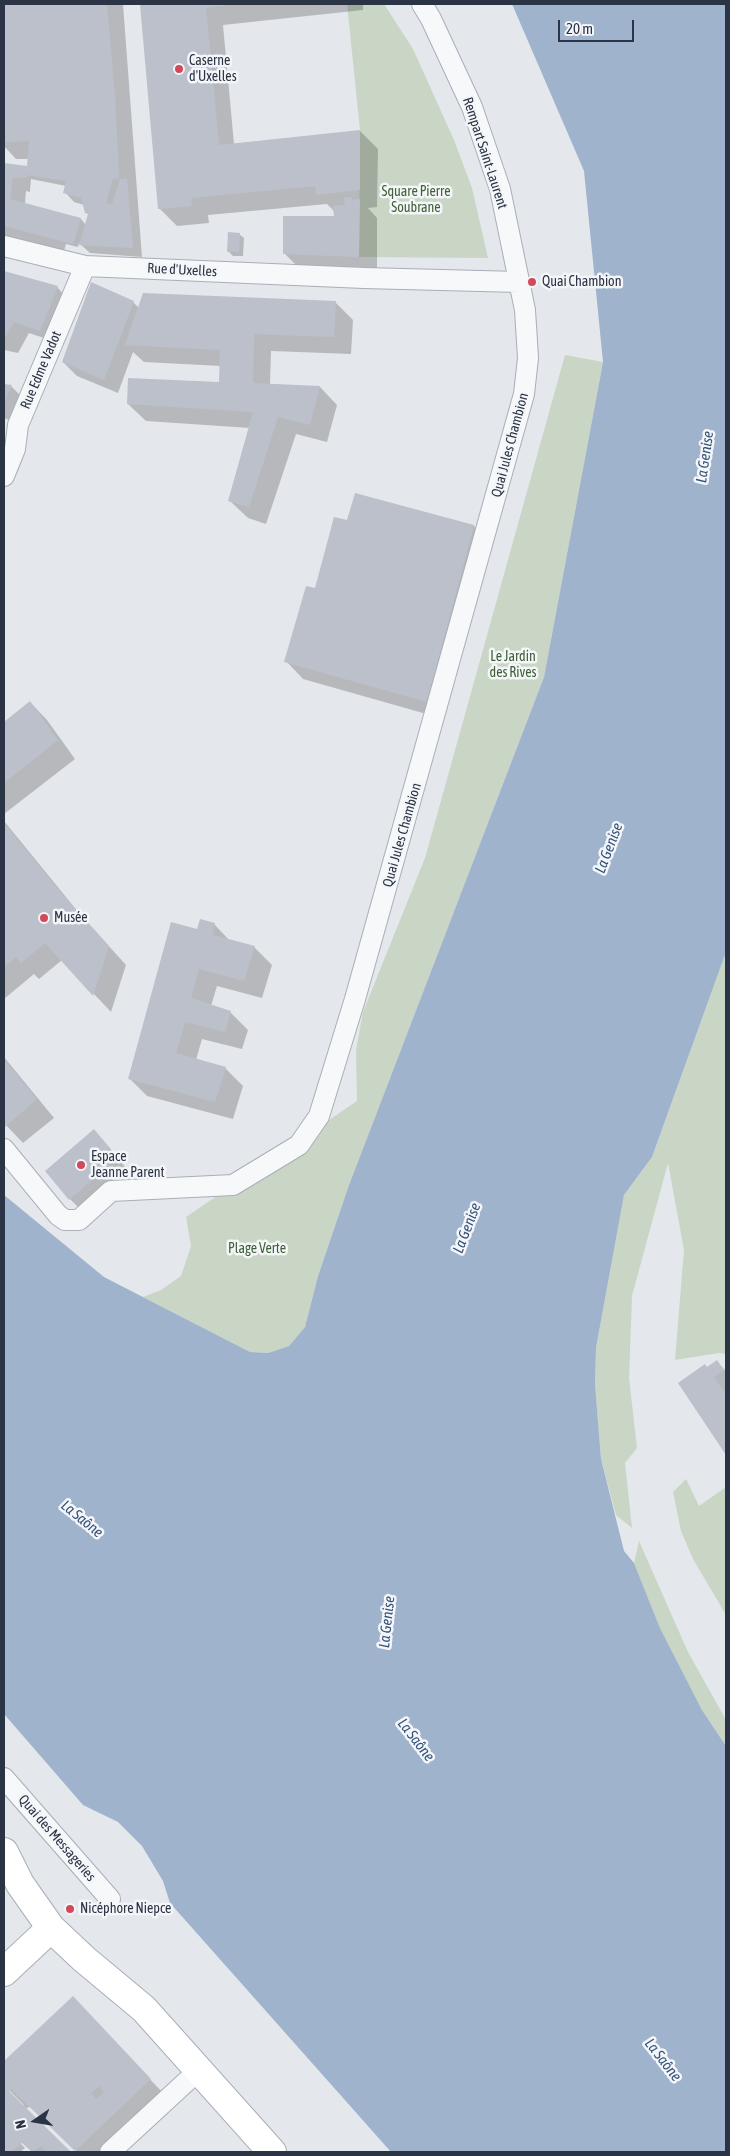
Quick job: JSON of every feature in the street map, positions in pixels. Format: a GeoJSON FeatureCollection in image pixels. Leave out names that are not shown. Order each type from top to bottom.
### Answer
{"type":"FeatureCollection","features":[{"type":"Feature","properties":{"kind":"main road"},"geometry":{"type":"LineString","coordinates":[[4,1852],[20,1884],[51,1928],[84,1959],[144,2008],[272,2152]]}},
{"type":"Feature","properties":{"kind":"main road"},"geometry":{"type":"LineString","coordinates":[[4,1972],[51,1928]]}},
{"type":"Feature","properties":{"kind":"street","name":"Rempart Saint-Laurent"},"geometry":{"type":"LineString","coordinates":[[422,4],[431,18],[472,107],[500,190],[519,282]]}},
{"type":"Feature","properties":{"kind":"street","name":"Rue d'Uxelles"},"geometry":{"type":"LineString","coordinates":[[4,246],[85,266],[364,278],[519,282]]}},
{"type":"Feature","properties":{"kind":"street","name":"Rue Edme Vadot"},"geometry":{"type":"LineString","coordinates":[[4,476],[15,449],[18,425],[85,266]]}},
{"type":"Feature","properties":{"kind":"street","name":"Quai Jules Chambion"},"geometry":{"type":"LineString","coordinates":[[4,1149],[58,1215],[65,1220],[79,1220],[111,1191],[233,1185],[299,1145],[319,1116],[355,1000],[524,394],[528,358],[525,310],[519,282]]}},
{"type":"Feature","properties":{"kind":"street","name":"Quai des Messageries"},"geometry":{"type":"LineString","coordinates":[[4,1778],[110,1899]]}},
{"type":"Feature","properties":{"kind":"street"},"geometry":{"type":"LineString","coordinates":[[110,2152],[199,2070]]}},
{"type":"Feature","properties":{"kind":"green space","name":"Square Pierre Soubrane"},"geometry":{"type":"Polygon","coordinates":[[[347,4],[384,4],[413,49],[454,140],[472,188],[488,258],[359,257],[360,130],[347,4]]]}},
{"type":"Feature","properties":{"kind":"green space"},"geometry":{"type":"Polygon","coordinates":[[[565,355],[603,362],[544,677],[349,1185],[318,1276],[305,1327],[289,1346],[268,1353],[250,1352],[143,1297],[161,1290],[181,1276],[191,1246],[186,1217],[357,1101],[356,1050],[363,1012],[425,858],[565,355]]]}},
{"type":"Feature","properties":{"kind":"green space"},"geometry":{"type":"Polygon","coordinates":[[[726,952],[726,1354],[719,1353],[675,1360],[684,1250],[668,1163],[632,1296],[629,1378],[637,1448],[625,1463],[632,1528],[616,1515],[601,1459],[595,1384],[596,1348],[624,1195],[652,1157],[726,952]]]}},
{"type":"Feature","properties":{"kind":"green space"},"geometry":{"type":"Polygon","coordinates":[[[686,1479],[699,1506],[726,1487],[726,1615],[693,1559],[681,1531],[673,1492],[686,1479]]]}},
{"type":"Feature","properties":{"kind":"green space"},"geometry":{"type":"Polygon","coordinates":[[[639,1541],[688,1652],[726,1720],[726,1746],[702,1710],[660,1628],[634,1563],[639,1541]]]}},
{"type":"Feature","properties":{"kind":"water"},"geometry":{"type":"Polygon","coordinates":[[[512,4],[726,4],[726,952],[652,1157],[624,1195],[596,1348],[595,1384],[601,1459],[624,1551],[634,1563],[660,1628],[702,1710],[726,1746],[726,2152],[391,2152],[170,1903],[163,1881],[142,1846],[118,1822],[83,1805],[4,1714],[4,1195],[104,1277],[250,1352],[268,1353],[289,1346],[305,1327],[318,1276],[349,1185],[544,677],[603,362],[584,171],[512,4]]]}},
{"type":"Feature","properties":{"kind":"building"},"geometry":{"type":"Polygon","coordinates":[[[4,4],[107,4],[115,96],[119,179],[113,178],[106,203],[112,204],[120,179],[127,179],[133,248],[79,245],[88,214],[85,213],[81,198],[63,193],[66,181],[27,175],[27,177],[13,178],[10,199],[81,218],[73,244],[4,226],[4,163],[27,166],[29,141],[4,142],[4,4]]]}},
{"type":"Feature","properties":{"kind":"building","name":"Caserne d'Uxelles"},"geometry":{"type":"Polygon","coordinates":[[[140,4],[232,4],[206,8],[219,145],[360,130],[360,190],[316,195],[315,186],[191,198],[192,206],[158,209],[140,4]]]}},
{"type":"Feature","properties":{"kind":"building"},"geometry":{"type":"Polygon","coordinates":[[[352,197],[352,200],[360,199],[359,257],[283,254],[283,216],[334,216],[333,206],[345,205],[344,198],[352,197]]]}},
{"type":"Feature","properties":{"kind":"building"},"geometry":{"type":"Polygon","coordinates":[[[228,232],[240,233],[239,252],[227,252],[228,232]]]}},
{"type":"Feature","properties":{"kind":"building"},"geometry":{"type":"Polygon","coordinates":[[[4,271],[58,286],[40,331],[14,322],[4,340],[4,271]]]}},
{"type":"Feature","properties":{"kind":"building"},"geometry":{"type":"Polygon","coordinates":[[[91,282],[134,301],[104,380],[62,362],[91,282]]]}},
{"type":"Feature","properties":{"kind":"building"},"geometry":{"type":"Polygon","coordinates":[[[143,293],[336,301],[334,337],[254,334],[253,383],[320,386],[310,425],[278,417],[249,507],[228,501],[253,412],[127,404],[128,378],[219,382],[220,350],[125,345],[143,293]]]}},
{"type":"Feature","properties":{"kind":"building"},"geometry":{"type":"Polygon","coordinates":[[[4,384],[12,385],[4,403],[4,384]]]}},
{"type":"Feature","properties":{"kind":"building"},"geometry":{"type":"Polygon","coordinates":[[[355,493],[474,525],[427,702],[284,662],[306,586],[315,588],[334,517],[347,520],[355,493]]]}},
{"type":"Feature","properties":{"kind":"building"},"geometry":{"type":"Polygon","coordinates":[[[30,701],[58,740],[4,783],[4,722],[30,701]]]}},
{"type":"Feature","properties":{"kind":"building","name":"Musée"},"geometry":{"type":"Polygon","coordinates":[[[4,823],[62,894],[109,946],[93,996],[45,943],[21,963],[16,957],[4,967],[4,823]]]}},
{"type":"Feature","properties":{"kind":"building"},"geometry":{"type":"Polygon","coordinates":[[[200,919],[215,923],[213,935],[255,946],[244,981],[199,969],[191,998],[231,1011],[225,1032],[185,1022],[176,1053],[226,1067],[215,1102],[128,1079],[171,922],[197,929],[200,919]]]}},
{"type":"Feature","properties":{"kind":"building"},"geometry":{"type":"Polygon","coordinates":[[[4,1059],[37,1099],[5,1127],[4,1125],[4,1059]]]}},
{"type":"Feature","properties":{"kind":"building","name":"Espace Jeanne Parent"},"geometry":{"type":"Polygon","coordinates":[[[94,1129],[118,1158],[69,1200],[45,1171],[94,1129]]]}},
{"type":"Feature","properties":{"kind":"building"},"geometry":{"type":"Polygon","coordinates":[[[717,1360],[724,1370],[714,1377],[726,1394],[726,1455],[678,1383],[705,1364],[707,1367],[717,1360]]]}},
{"type":"Feature","properties":{"kind":"building"},"geometry":{"type":"Polygon","coordinates":[[[73,1996],[151,2079],[75,2151],[11,2089],[9,2091],[71,2152],[45,2152],[41,2146],[32,2152],[22,2143],[11,2152],[4,2152],[4,2061],[73,1996]],[[99,2086],[91,2093],[96,2099],[104,2092],[99,2086]]]}},
{"type":"Feature","properties":{"kind":"place","name":"Caserne d'Uxelles"},"geometry":{"type":"Point","coordinates":[179,69]}},
{"type":"Feature","properties":{"kind":"place","name":"Quai Chambion"},"geometry":{"type":"Point","coordinates":[532,282]}},
{"type":"Feature","properties":{"kind":"place","name":"Musée"},"geometry":{"type":"Point","coordinates":[44,918]}},
{"type":"Feature","properties":{"kind":"place","name":"Espace Jeanne Parent"},"geometry":{"type":"Point","coordinates":[81,1165]}},
{"type":"Feature","properties":{"kind":"place","name":"Nicéphore Niepce"},"geometry":{"type":"Point","coordinates":[70,1909]}},
{"type":"Feature","properties":{"kind":"water label","name":"La Genise"},"geometry":{"type":"Point","coordinates":[705,457]}},
{"type":"Feature","properties":{"kind":"water label","name":"La Genise"},"geometry":{"type":"Point","coordinates":[609,848]}},
{"type":"Feature","properties":{"kind":"water label","name":"La Genise"},"geometry":{"type":"Point","coordinates":[467,1228]}},
{"type":"Feature","properties":{"kind":"water label","name":"La Saône"},"geometry":{"type":"Point","coordinates":[82,1519]}},
{"type":"Feature","properties":{"kind":"water label","name":"La Genise"},"geometry":{"type":"Point","coordinates":[387,1622]}},
{"type":"Feature","properties":{"kind":"water label","name":"La Saône"},"geometry":{"type":"Point","coordinates":[416,1740]}},
{"type":"Feature","properties":{"kind":"water label","name":"La Saône"},"geometry":{"type":"Point","coordinates":[663,2060]}},
{"type":"Feature","properties":{"kind":"park label","name":"Le Jardin des Rives"},"geometry":{"type":"Point","coordinates":[513,666]}},
{"type":"Feature","properties":{"kind":"park label","name":"Plage Verte"},"geometry":{"type":"Point","coordinates":[257,1249]}}]}
